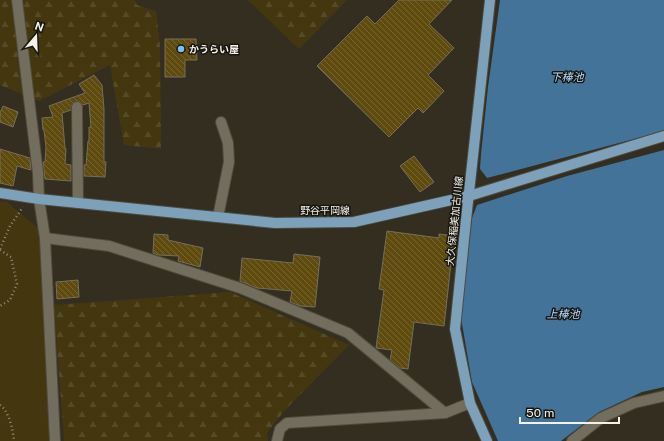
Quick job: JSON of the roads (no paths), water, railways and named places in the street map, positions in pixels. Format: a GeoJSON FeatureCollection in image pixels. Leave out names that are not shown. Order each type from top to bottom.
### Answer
{"type":"FeatureCollection","features":[{"type":"Feature","properties":{"kind":"main road","name":"大久保稲美加古川線"},"geometry":{"type":"LineString","coordinates":[[487,441],[470,403],[455,329],[490,0]]}},
{"type":"Feature","properties":{"kind":"main road","name":"野谷平岡線"},"geometry":{"type":"LineString","coordinates":[[0,193],[39,199],[275,223],[354,222],[468,196],[664,136]]}},
{"type":"Feature","properties":{"kind":"street"},"geometry":{"type":"LineString","coordinates":[[17,0],[38,173],[39,199],[45,238],[56,441]]}},
{"type":"Feature","properties":{"kind":"street"},"geometry":{"type":"LineString","coordinates":[[77,107],[78,203]]}},
{"type":"Feature","properties":{"kind":"street"},"geometry":{"type":"LineString","coordinates":[[218,217],[229,162],[228,143],[221,122]]}},
{"type":"Feature","properties":{"kind":"street"},"geometry":{"type":"LineString","coordinates":[[45,238],[109,246],[240,288],[348,333],[445,413]]}},
{"type":"Feature","properties":{"kind":"street"},"geometry":{"type":"LineString","coordinates":[[572,441],[601,418],[634,403],[664,396]]}},
{"type":"Feature","properties":{"kind":"street"},"geometry":{"type":"LineString","coordinates":[[277,441],[280,429],[287,423],[445,413],[470,403]]}},
{"type":"Feature","properties":{"kind":"water","name":"下棒池"},"geometry":{"type":"Polygon","coordinates":[[[500,0],[664,0],[664,131],[487,178],[480,169],[481,154],[488,87],[500,0]]]}},
{"type":"Feature","properties":{"kind":"water","name":"上棒池"},"geometry":{"type":"Polygon","coordinates":[[[664,150],[664,387],[642,392],[599,412],[561,441],[498,441],[472,382],[461,318],[472,218],[477,205],[567,176],[664,150]]]}},
{"type":"Feature","properties":{"kind":"place","name":"かうらい屋"},"geometry":{"type":"Point","coordinates":[181,49]}}]}
